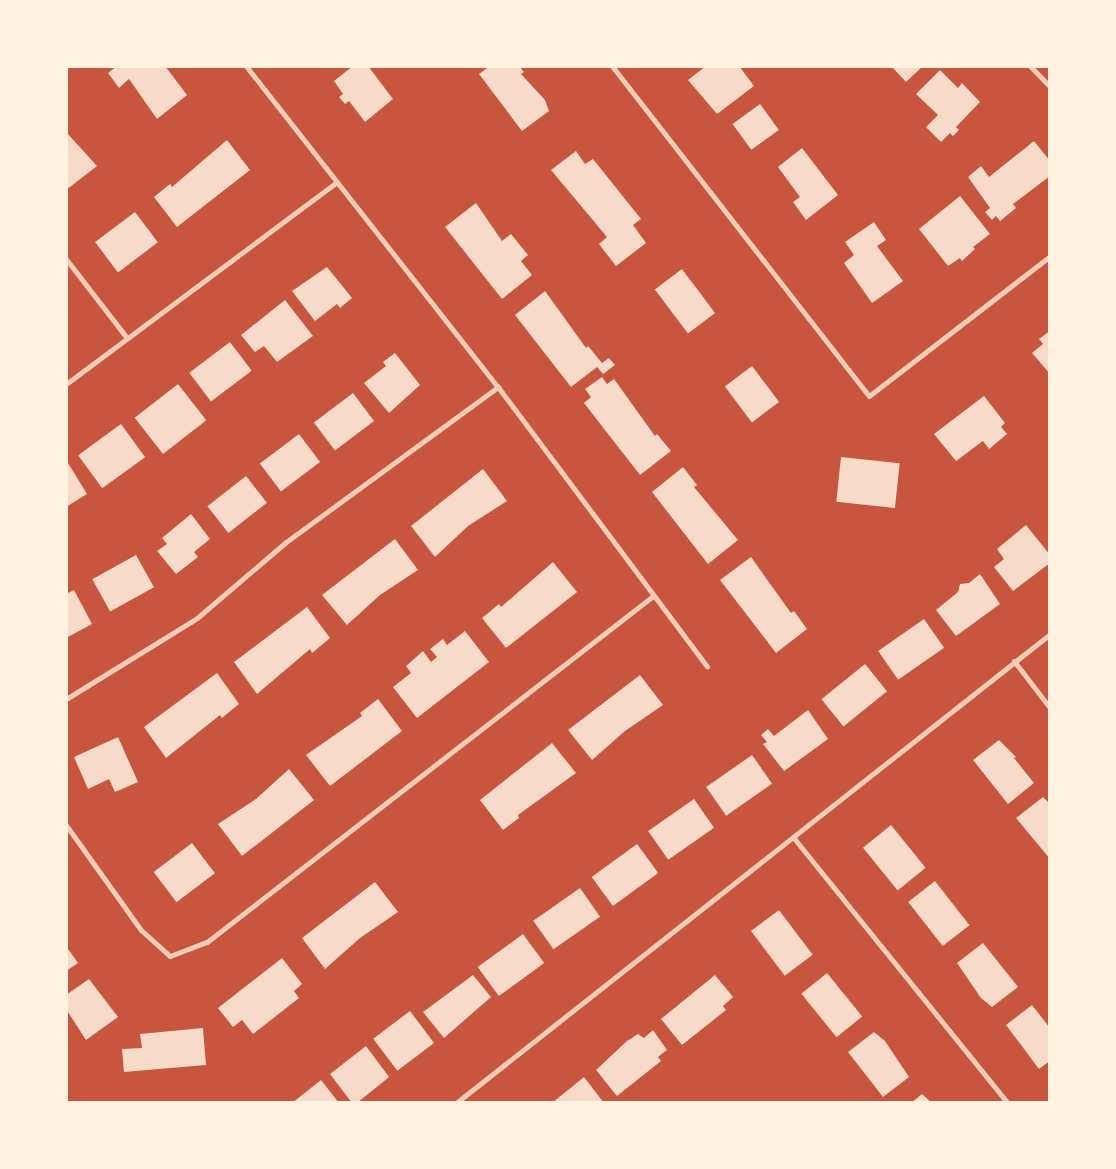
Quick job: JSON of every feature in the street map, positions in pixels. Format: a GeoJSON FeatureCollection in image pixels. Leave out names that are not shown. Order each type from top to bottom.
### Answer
{"type":"FeatureCollection","features":[{"type":"Feature","properties":{"kind":"street"},"geometry":{"type":"LineString","coordinates":[[246,66],[498,387],[707,666]]}},
{"type":"Feature","properties":{"kind":"street"},"geometry":{"type":"LineString","coordinates":[[612,66],[869,396],[1050,256]]}},
{"type":"Feature","properties":{"kind":"street"},"geometry":{"type":"LineString","coordinates":[[1030,66],[1050,87]]}},
{"type":"Feature","properties":{"kind":"street"},"geometry":{"type":"LineString","coordinates":[[66,384],[336,183]]}},
{"type":"Feature","properties":{"kind":"street"},"geometry":{"type":"LineString","coordinates":[[66,259],[128,338]]}},
{"type":"Feature","properties":{"kind":"street"},"geometry":{"type":"LineString","coordinates":[[66,699],[197,618],[286,542],[498,387]]}},
{"type":"Feature","properties":{"kind":"street"},"geometry":{"type":"LineString","coordinates":[[66,825],[141,930],[170,956],[207,942],[653,596]]}},
{"type":"Feature","properties":{"kind":"street"},"geometry":{"type":"LineString","coordinates":[[456,1103],[1050,634]]}},
{"type":"Feature","properties":{"kind":"street"},"geometry":{"type":"LineString","coordinates":[[1014,662],[1050,708]]}},
{"type":"Feature","properties":{"kind":"street"},"geometry":{"type":"LineString","coordinates":[[793,837],[1008,1103]]}},
{"type":"Feature","properties":{"kind":"building"},"geometry":{"type":"Polygon","coordinates":[[[117,66],[165,66],[187,95],[157,119],[129,79],[119,88],[108,73],[117,66]]]}},
{"type":"Feature","properties":{"kind":"building"},"geometry":{"type":"Polygon","coordinates":[[[353,66],[368,66],[393,99],[365,122],[349,101],[345,104],[339,97],[343,94],[334,81],[353,66]]]}},
{"type":"Feature","properties":{"kind":"building"},"geometry":{"type":"Polygon","coordinates":[[[490,66],[519,66],[524,72],[521,74],[545,100],[549,111],[522,131],[479,74],[490,66]]]}},
{"type":"Feature","properties":{"kind":"building"},"geometry":{"type":"Polygon","coordinates":[[[706,66],[739,66],[754,86],[717,114],[688,80],[706,66]]]}},
{"type":"Feature","properties":{"kind":"building"},"geometry":{"type":"Polygon","coordinates":[[[891,66],[923,66],[906,82],[891,66]]]}},
{"type":"Feature","properties":{"kind":"building"},"geometry":{"type":"Polygon","coordinates":[[[940,70],[958,88],[962,83],[980,102],[956,127],[959,130],[953,136],[950,133],[941,142],[926,127],[938,115],[916,94],[940,70]]]}},
{"type":"Feature","properties":{"kind":"building"},"geometry":{"type":"Polygon","coordinates":[[[760,104],[779,130],[751,150],[732,124],[760,104]]]}},
{"type":"Feature","properties":{"kind":"building"},"geometry":{"type":"Polygon","coordinates":[[[66,132],[97,166],[66,190],[66,132]]]}},
{"type":"Feature","properties":{"kind":"building"},"geometry":{"type":"Polygon","coordinates":[[[227,140],[250,170],[177,227],[154,197],[170,184],[172,187],[227,140]]]}},
{"type":"Feature","properties":{"kind":"building"},"geometry":{"type":"Polygon","coordinates":[[[1034,141],[1050,161],[1050,176],[1013,204],[1016,208],[1000,221],[996,216],[992,220],[985,212],[990,208],[968,177],[981,166],[989,177],[1034,141]]]}},
{"type":"Feature","properties":{"kind":"building"},"geometry":{"type":"Polygon","coordinates":[[[802,148],[838,195],[806,220],[793,202],[800,197],[778,167],[802,148]]]}},
{"type":"Feature","properties":{"kind":"building"},"geometry":{"type":"Polygon","coordinates":[[[576,151],[585,164],[593,159],[641,219],[633,225],[646,243],[616,266],[599,244],[607,237],[551,170],[576,151]]]}},
{"type":"Feature","properties":{"kind":"building"},"geometry":{"type":"Polygon","coordinates":[[[960,196],[990,234],[973,247],[975,249],[962,261],[960,258],[948,266],[919,229],[960,196]]]}},
{"type":"Feature","properties":{"kind":"building"},"geometry":{"type":"Polygon","coordinates":[[[476,203],[502,241],[511,234],[528,255],[521,261],[532,275],[502,299],[445,227],[476,203]]]}},
{"type":"Feature","properties":{"kind":"building"},"geometry":{"type":"Polygon","coordinates":[[[135,212],[158,242],[118,272],[95,242],[135,212]]]}},
{"type":"Feature","properties":{"kind":"building"},"geometry":{"type":"Polygon","coordinates":[[[874,222],[886,240],[877,246],[903,281],[872,303],[844,263],[854,255],[845,242],[874,222]]]}},
{"type":"Feature","properties":{"kind":"building"},"geometry":{"type":"Polygon","coordinates":[[[327,267],[352,298],[340,308],[337,304],[315,321],[292,291],[327,267]]]}},
{"type":"Feature","properties":{"kind":"building"},"geometry":{"type":"Polygon","coordinates":[[[682,269],[715,313],[688,333],[655,289],[682,269]]]}},
{"type":"Feature","properties":{"kind":"building"},"geometry":{"type":"Polygon","coordinates":[[[545,291],[586,348],[588,346],[602,363],[609,358],[615,365],[603,374],[597,367],[571,387],[515,315],[545,291]]]}},
{"type":"Feature","properties":{"kind":"building"},"geometry":{"type":"Polygon","coordinates":[[[285,300],[313,336],[277,362],[264,346],[255,352],[241,335],[285,300]]]}},
{"type":"Feature","properties":{"kind":"building"},"geometry":{"type":"Polygon","coordinates":[[[1050,331],[1050,374],[1032,353],[1043,344],[1039,339],[1050,331]]]}},
{"type":"Feature","properties":{"kind":"building"},"geometry":{"type":"Polygon","coordinates":[[[230,342],[252,371],[211,401],[189,373],[230,342]]]}},
{"type":"Feature","properties":{"kind":"building"},"geometry":{"type":"Polygon","coordinates":[[[395,353],[420,385],[389,413],[364,383],[386,366],[383,362],[395,353]]]}},
{"type":"Feature","properties":{"kind":"building"},"geometry":{"type":"Polygon","coordinates":[[[752,366],[779,402],[752,422],[725,386],[752,366]]]}},
{"type":"Feature","properties":{"kind":"building"},"geometry":{"type":"Polygon","coordinates":[[[602,377],[607,384],[614,379],[655,436],[657,434],[671,451],[640,475],[584,403],[591,397],[585,389],[602,377]]]}},
{"type":"Feature","properties":{"kind":"building"},"geometry":{"type":"Polygon","coordinates":[[[178,384],[206,420],[163,454],[135,418],[178,384]]]}},
{"type":"Feature","properties":{"kind":"building"},"geometry":{"type":"Polygon","coordinates":[[[353,393],[374,421],[335,450],[314,422],[353,393]]]}},
{"type":"Feature","properties":{"kind":"building"},"geometry":{"type":"Polygon","coordinates":[[[984,396],[1005,423],[1001,427],[1007,434],[989,449],[983,441],[956,461],[934,434],[984,396]]]}},
{"type":"Feature","properties":{"kind":"building"},"geometry":{"type":"Polygon","coordinates":[[[121,424],[145,457],[102,488],[78,455],[121,424]]]}},
{"type":"Feature","properties":{"kind":"building"},"geometry":{"type":"Polygon","coordinates":[[[299,434],[320,462],[281,491],[260,463],[299,434]]]}},
{"type":"Feature","properties":{"kind":"building"},"geometry":{"type":"Polygon","coordinates":[[[841,457],[900,463],[895,508],[836,502],[841,457]]]}},
{"type":"Feature","properties":{"kind":"building"},"geometry":{"type":"Polygon","coordinates":[[[68,463],[87,494],[66,507],[66,464],[68,463]]]}},
{"type":"Feature","properties":{"kind":"building"},"geometry":{"type":"Polygon","coordinates":[[[683,467],[697,485],[694,487],[738,540],[708,564],[652,492],[683,467]]]}},
{"type":"Feature","properties":{"kind":"building"},"geometry":{"type":"Polygon","coordinates":[[[483,469],[507,501],[468,526],[435,557],[411,526],[483,469]]]}},
{"type":"Feature","properties":{"kind":"building"},"geometry":{"type":"Polygon","coordinates":[[[246,476],[267,503],[228,533],[207,506],[246,476]]]}},
{"type":"Feature","properties":{"kind":"building"},"geometry":{"type":"Polygon","coordinates":[[[191,514],[210,539],[194,552],[198,557],[176,574],[157,551],[167,544],[162,538],[191,514]]]}},
{"type":"Feature","properties":{"kind":"building"},"geometry":{"type":"Polygon","coordinates":[[[1026,525],[1050,555],[1050,563],[1013,591],[994,567],[1004,559],[997,549],[1026,525]]]}},
{"type":"Feature","properties":{"kind":"building"},"geometry":{"type":"Polygon","coordinates":[[[395,539],[418,570],[380,595],[347,625],[322,595],[395,539]]]}},
{"type":"Feature","properties":{"kind":"building"},"geometry":{"type":"Polygon","coordinates":[[[136,555],[154,587],[110,612],[92,579],[136,555]]]}},
{"type":"Feature","properties":{"kind":"building"},"geometry":{"type":"Polygon","coordinates":[[[751,557],[791,613],[794,611],[807,629],[776,653],[720,580],[751,557]]]}},
{"type":"Feature","properties":{"kind":"building"},"geometry":{"type":"Polygon","coordinates":[[[553,562],[577,592],[506,648],[482,618],[499,604],[501,607],[553,562]]]}},
{"type":"Feature","properties":{"kind":"building"},"geometry":{"type":"Polygon","coordinates":[[[980,574],[1000,604],[956,636],[936,610],[958,592],[960,584],[969,583],[980,574]]]}},
{"type":"Feature","properties":{"kind":"building"},"geometry":{"type":"Polygon","coordinates":[[[74,590],[92,624],[66,638],[66,594],[74,590]]]}},
{"type":"Feature","properties":{"kind":"building"},"geometry":{"type":"Polygon","coordinates":[[[307,607],[330,638],[312,653],[310,649],[257,694],[234,662],[307,607]]]}},
{"type":"Feature","properties":{"kind":"building"},"geometry":{"type":"Polygon","coordinates":[[[924,619],[944,648],[898,680],[878,651],[924,619]]]}},
{"type":"Feature","properties":{"kind":"building"},"geometry":{"type":"Polygon","coordinates":[[[465,631],[489,662],[417,718],[393,687],[411,673],[406,666],[423,651],[431,662],[437,657],[430,649],[443,639],[447,645],[465,631]]]}},
{"type":"Feature","properties":{"kind":"building"},"geometry":{"type":"Polygon","coordinates":[[[865,664],[887,691],[844,726],[821,699],[865,664]]]}},
{"type":"Feature","properties":{"kind":"building"},"geometry":{"type":"Polygon","coordinates":[[[217,673],[239,704],[222,718],[220,715],[166,758],[144,727],[217,673]]]}},
{"type":"Feature","properties":{"kind":"building"},"geometry":{"type":"Polygon","coordinates":[[[640,675],[663,705],[625,731],[592,760],[568,730],[640,675]]]}},
{"type":"Feature","properties":{"kind":"building"},"geometry":{"type":"Polygon","coordinates":[[[378,699],[402,731],[330,786],[306,755],[362,716],[360,713],[378,699]]]}},
{"type":"Feature","properties":{"kind":"building"},"geometry":{"type":"Polygon","coordinates":[[[808,710],[828,739],[784,771],[763,744],[767,742],[761,735],[768,729],[774,736],[808,710]]]}},
{"type":"Feature","properties":{"kind":"building"},"geometry":{"type":"Polygon","coordinates":[[[118,737],[138,782],[115,792],[109,779],[88,789],[74,757],[118,737]]]}},
{"type":"Feature","properties":{"kind":"building"},"geometry":{"type":"Polygon","coordinates":[[[999,740],[1016,757],[1014,758],[1034,783],[1008,804],[973,760],[999,740]]]}},
{"type":"Feature","properties":{"kind":"building"},"geometry":{"type":"Polygon","coordinates":[[[552,743],[576,773],[518,815],[519,818],[503,830],[480,800],[552,743]]]}},
{"type":"Feature","properties":{"kind":"building"},"geometry":{"type":"Polygon","coordinates":[[[752,755],[772,784],[726,816],[706,787],[752,755]]]}},
{"type":"Feature","properties":{"kind":"building"},"geometry":{"type":"Polygon","coordinates":[[[289,769],[314,800],[242,856],[218,824],[256,799],[289,769]]]}},
{"type":"Feature","properties":{"kind":"building"},"geometry":{"type":"Polygon","coordinates":[[[1043,797],[1050,804],[1050,859],[1016,818],[1043,797]]]}},
{"type":"Feature","properties":{"kind":"building"},"geometry":{"type":"Polygon","coordinates":[[[694,799],[714,828],[668,860],[648,831],[694,799]]]}},
{"type":"Feature","properties":{"kind":"building"},"geometry":{"type":"Polygon","coordinates":[[[891,825],[926,868],[898,890],[863,848],[891,825]]]}},
{"type":"Feature","properties":{"kind":"building"},"geometry":{"type":"Polygon","coordinates":[[[192,843],[215,873],[177,902],[154,872],[192,843]]]}},
{"type":"Feature","properties":{"kind":"building"},"geometry":{"type":"Polygon","coordinates":[[[637,844],[658,873],[613,906],[592,877],[637,844]]]}},
{"type":"Feature","properties":{"kind":"building"},"geometry":{"type":"Polygon","coordinates":[[[935,881],[969,925],[943,946],[908,902],[935,881]]]}},
{"type":"Feature","properties":{"kind":"building"},"geometry":{"type":"Polygon","coordinates":[[[375,882],[398,912],[360,938],[325,969],[302,938],[375,882]]]}},
{"type":"Feature","properties":{"kind":"building"},"geometry":{"type":"Polygon","coordinates":[[[580,888],[600,917],[553,949],[533,921],[580,888]]]}},
{"type":"Feature","properties":{"kind":"building"},"geometry":{"type":"Polygon","coordinates":[[[779,910],[813,955],[785,976],[751,931],[779,910]]]}},
{"type":"Feature","properties":{"kind":"building"},"geometry":{"type":"Polygon","coordinates":[[[523,934],[544,963],[499,996],[478,967],[523,934]]]}},
{"type":"Feature","properties":{"kind":"building"},"geometry":{"type":"Polygon","coordinates":[[[983,943],[1018,987],[992,1007],[981,998],[957,963],[983,943]]]}},
{"type":"Feature","properties":{"kind":"building"},"geometry":{"type":"Polygon","coordinates":[[[66,946],[78,963],[66,971],[66,946]]]}},
{"type":"Feature","properties":{"kind":"building"},"geometry":{"type":"Polygon","coordinates":[[[282,958],[302,984],[294,991],[299,998],[253,1034],[242,1020],[233,1027],[218,1008],[282,958]]]}},
{"type":"Feature","properties":{"kind":"building"},"geometry":{"type":"Polygon","coordinates":[[[827,973],[862,1017],[837,1037],[801,994],[827,973]]]}},
{"type":"Feature","properties":{"kind":"building"},"geometry":{"type":"Polygon","coordinates":[[[473,975],[491,997],[444,1038],[423,1012],[473,975]]]}},
{"type":"Feature","properties":{"kind":"building"},"geometry":{"type":"Polygon","coordinates":[[[715,975],[733,997],[723,1006],[726,1010],[682,1045],[661,1019],[715,975]]]}},
{"type":"Feature","properties":{"kind":"building"},"geometry":{"type":"Polygon","coordinates":[[[89,979],[118,1017],[86,1040],[66,1009],[66,995],[89,979]]]}},
{"type":"Feature","properties":{"kind":"building"},"geometry":{"type":"Polygon","coordinates":[[[1032,1005],[1050,1028],[1050,1061],[1039,1069],[1006,1025],[1032,1005]]]}},
{"type":"Feature","properties":{"kind":"building"},"geometry":{"type":"Polygon","coordinates":[[[410,1011],[434,1043],[397,1071],[373,1039],[410,1011]]]}},
{"type":"Feature","properties":{"kind":"building"},"geometry":{"type":"Polygon","coordinates":[[[203,1028],[206,1065],[124,1072],[122,1049],[142,1048],[140,1034],[203,1028]]]}},
{"type":"Feature","properties":{"kind":"building"},"geometry":{"type":"Polygon","coordinates":[[[653,1030],[667,1050],[658,1057],[661,1061],[617,1096],[596,1070],[627,1041],[638,1034],[644,1038],[653,1030]]]}},
{"type":"Feature","properties":{"kind":"building"},"geometry":{"type":"Polygon","coordinates":[[[874,1032],[885,1041],[909,1077],[883,1097],[848,1052],[874,1032]]]}},
{"type":"Feature","properties":{"kind":"building"},"geometry":{"type":"Polygon","coordinates":[[[366,1046],[389,1077],[357,1103],[352,1103],[330,1074],[366,1046]]]}},
{"type":"Feature","properties":{"kind":"building"},"geometry":{"type":"Polygon","coordinates":[[[584,1077],[604,1103],[552,1103],[584,1077]]]}},
{"type":"Feature","properties":{"kind":"building"},"geometry":{"type":"Polygon","coordinates":[[[321,1080],[339,1103],[292,1103],[321,1080]]]}},
{"type":"Feature","properties":{"kind":"building"},"geometry":{"type":"Polygon","coordinates":[[[922,1094],[932,1103],[911,1103],[922,1094]]]}}]}
